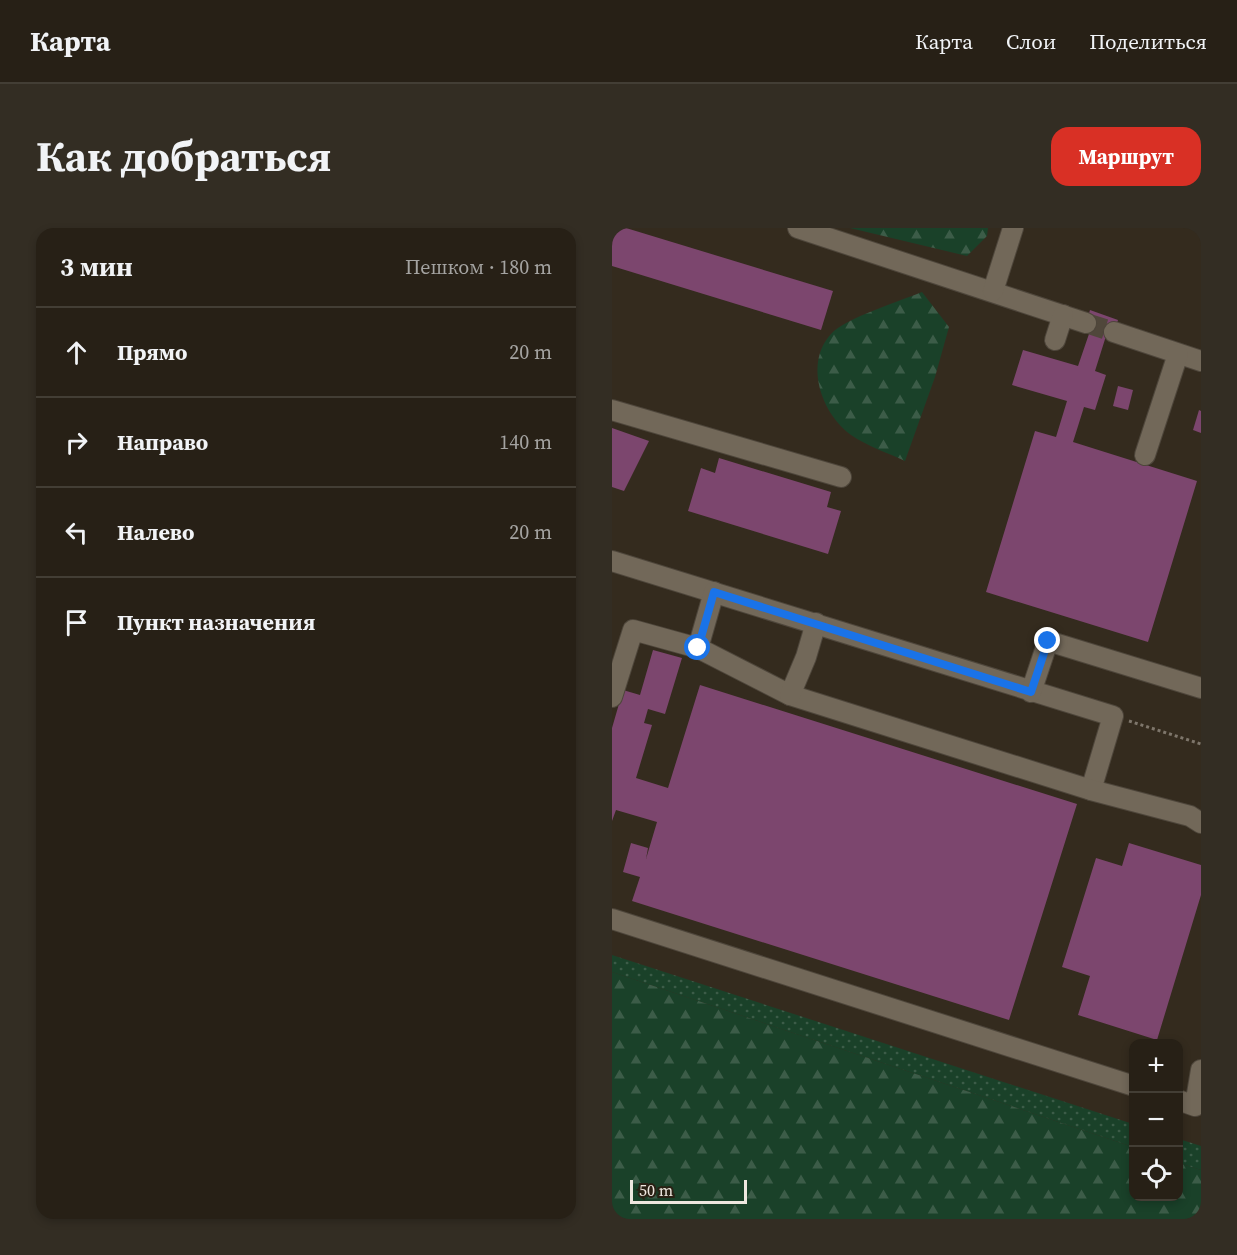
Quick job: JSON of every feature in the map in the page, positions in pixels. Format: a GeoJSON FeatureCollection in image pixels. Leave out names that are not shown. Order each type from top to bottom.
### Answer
{"type":"FeatureCollection","features":[{"type":"Feature","properties":{"kind":"street"},"geometry":{"type":"LineString","coordinates":[[798,228],[1086,323]]}},
{"type":"Feature","properties":{"kind":"street"},"geometry":{"type":"LineString","coordinates":[[993,291],[1012,228]]}},
{"type":"Feature","properties":{"kind":"street"},"geometry":{"type":"LineString","coordinates":[[1055,340],[1063,315]]}},
{"type":"Feature","properties":{"kind":"street"},"geometry":{"type":"LineString","coordinates":[[1114,332],[1201,362]]}},
{"type":"Feature","properties":{"kind":"street"},"geometry":{"type":"LineString","coordinates":[[1145,455],[1178,354]]}},
{"type":"Feature","properties":{"kind":"street"},"geometry":{"type":"LineString","coordinates":[[612,410],[841,477]]}},
{"type":"Feature","properties":{"kind":"street"},"geometry":{"type":"LineString","coordinates":[[612,561],[1113,716],[1091,790]]}},
{"type":"Feature","properties":{"kind":"street"},"geometry":{"type":"LineString","coordinates":[[698,648],[714,592]]}},
{"type":"Feature","properties":{"kind":"street"},"geometry":{"type":"LineString","coordinates":[[790,695],[807,657],[816,623]]}},
{"type":"Feature","properties":{"kind":"street"},"geometry":{"type":"LineString","coordinates":[[612,697],[633,630],[698,648],[790,695],[1091,790],[1190,816],[1201,823]]}},
{"type":"Feature","properties":{"kind":"street"},"geometry":{"type":"LineString","coordinates":[[1031,692],[1048,641],[1201,688]]}},
{"type":"Feature","properties":{"kind":"street"},"geometry":{"type":"LineString","coordinates":[[612,919],[1129,1084]]}},
{"type":"Feature","properties":{"kind":"street"},"geometry":{"type":"LineString","coordinates":[[1183,1102],[1195,1106],[1201,1070]]}},
{"type":"Feature","properties":{"kind":"path"},"geometry":{"type":"LineString","coordinates":[[1113,716],[1201,744]]}},
{"type":"Feature","properties":{"kind":"green space"},"geometry":{"type":"Polygon","coordinates":[[[850,228],[988,228],[987,236],[967,256],[850,228]]]}},
{"type":"Feature","properties":{"kind":"green space"},"geometry":{"type":"Polygon","coordinates":[[[922,292],[949,327],[935,377],[905,461],[864,443],[840,426],[824,401],[818,373],[819,359],[823,346],[838,328],[860,316],[922,292]]]}},
{"type":"Feature","properties":{"kind":"green space"},"geometry":{"type":"Polygon","coordinates":[[[612,955],[1129,1123],[1129,1146],[612,972],[612,955]]]}},
{"type":"Feature","properties":{"kind":"green space"},"geometry":{"type":"Polygon","coordinates":[[[612,972],[1129,1146],[1129,1201],[1183,1201],[1183,1164],[1201,1170],[1201,1219],[612,1219],[612,972]]]}},
{"type":"Feature","properties":{"kind":"green space"},"geometry":{"type":"Polygon","coordinates":[[[1183,1140],[1201,1146],[1201,1170],[1183,1164],[1183,1140]]]}},
{"type":"Feature","properties":{"kind":"building"},"geometry":{"type":"Polygon","coordinates":[[[612,228],[626,228],[833,291],[821,330],[612,266],[612,228]]]}},
{"type":"Feature","properties":{"kind":"building"},"geometry":{"type":"Polygon","coordinates":[[[1090,310],[1118,320],[1112,338],[1106,336],[1095,371],[1106,375],[1095,410],[1084,407],[1073,442],[1197,481],[1148,642],[986,592],[1035,431],[1056,437],[1067,401],[1012,385],[1023,350],[1078,366],[1090,331],[1084,329],[1090,310]]]}},
{"type":"Feature","properties":{"kind":"building"},"geometry":{"type":"Polygon","coordinates":[[[1118,386],[1133,390],[1128,410],[1113,406],[1118,386]]]}},
{"type":"Feature","properties":{"kind":"building"},"geometry":{"type":"Polygon","coordinates":[[[1199,410],[1201,411],[1201,433],[1193,430],[1199,410]]]}},
{"type":"Feature","properties":{"kind":"building"},"geometry":{"type":"Polygon","coordinates":[[[612,428],[649,441],[624,491],[612,487],[612,428]]]}},
{"type":"Feature","properties":{"kind":"building"},"geometry":{"type":"Polygon","coordinates":[[[719,458],[831,492],[827,507],[841,511],[828,554],[688,511],[701,468],[715,473],[719,458]]]}},
{"type":"Feature","properties":{"kind":"building"},"geometry":{"type":"Polygon","coordinates":[[[653,650],[682,658],[665,714],[648,709],[644,723],[652,725],[636,778],[668,788],[700,685],[1077,804],[1009,1020],[632,901],[640,877],[623,872],[631,843],[648,848],[646,859],[657,822],[616,810],[612,821],[612,728],[623,690],[640,695],[653,650]]]}},
{"type":"Feature","properties":{"kind":"building"},"geometry":{"type":"Polygon","coordinates":[[[1129,843],[1201,865],[1201,895],[1157,1039],[1078,1015],[1090,976],[1062,967],[1096,858],[1122,866],[1129,843]]]}},
{"type":"Feature","properties":{"kind":"tunnel"},"geometry":{"type":"LineString","coordinates":[[1086,323],[1114,332]]}},
{"type":"Feature","properties":{"kind":"route"},"geometry":{"type":"LineString","coordinates":[[698,648],[714,592],[1031,692],[1048,641]]}}]}
